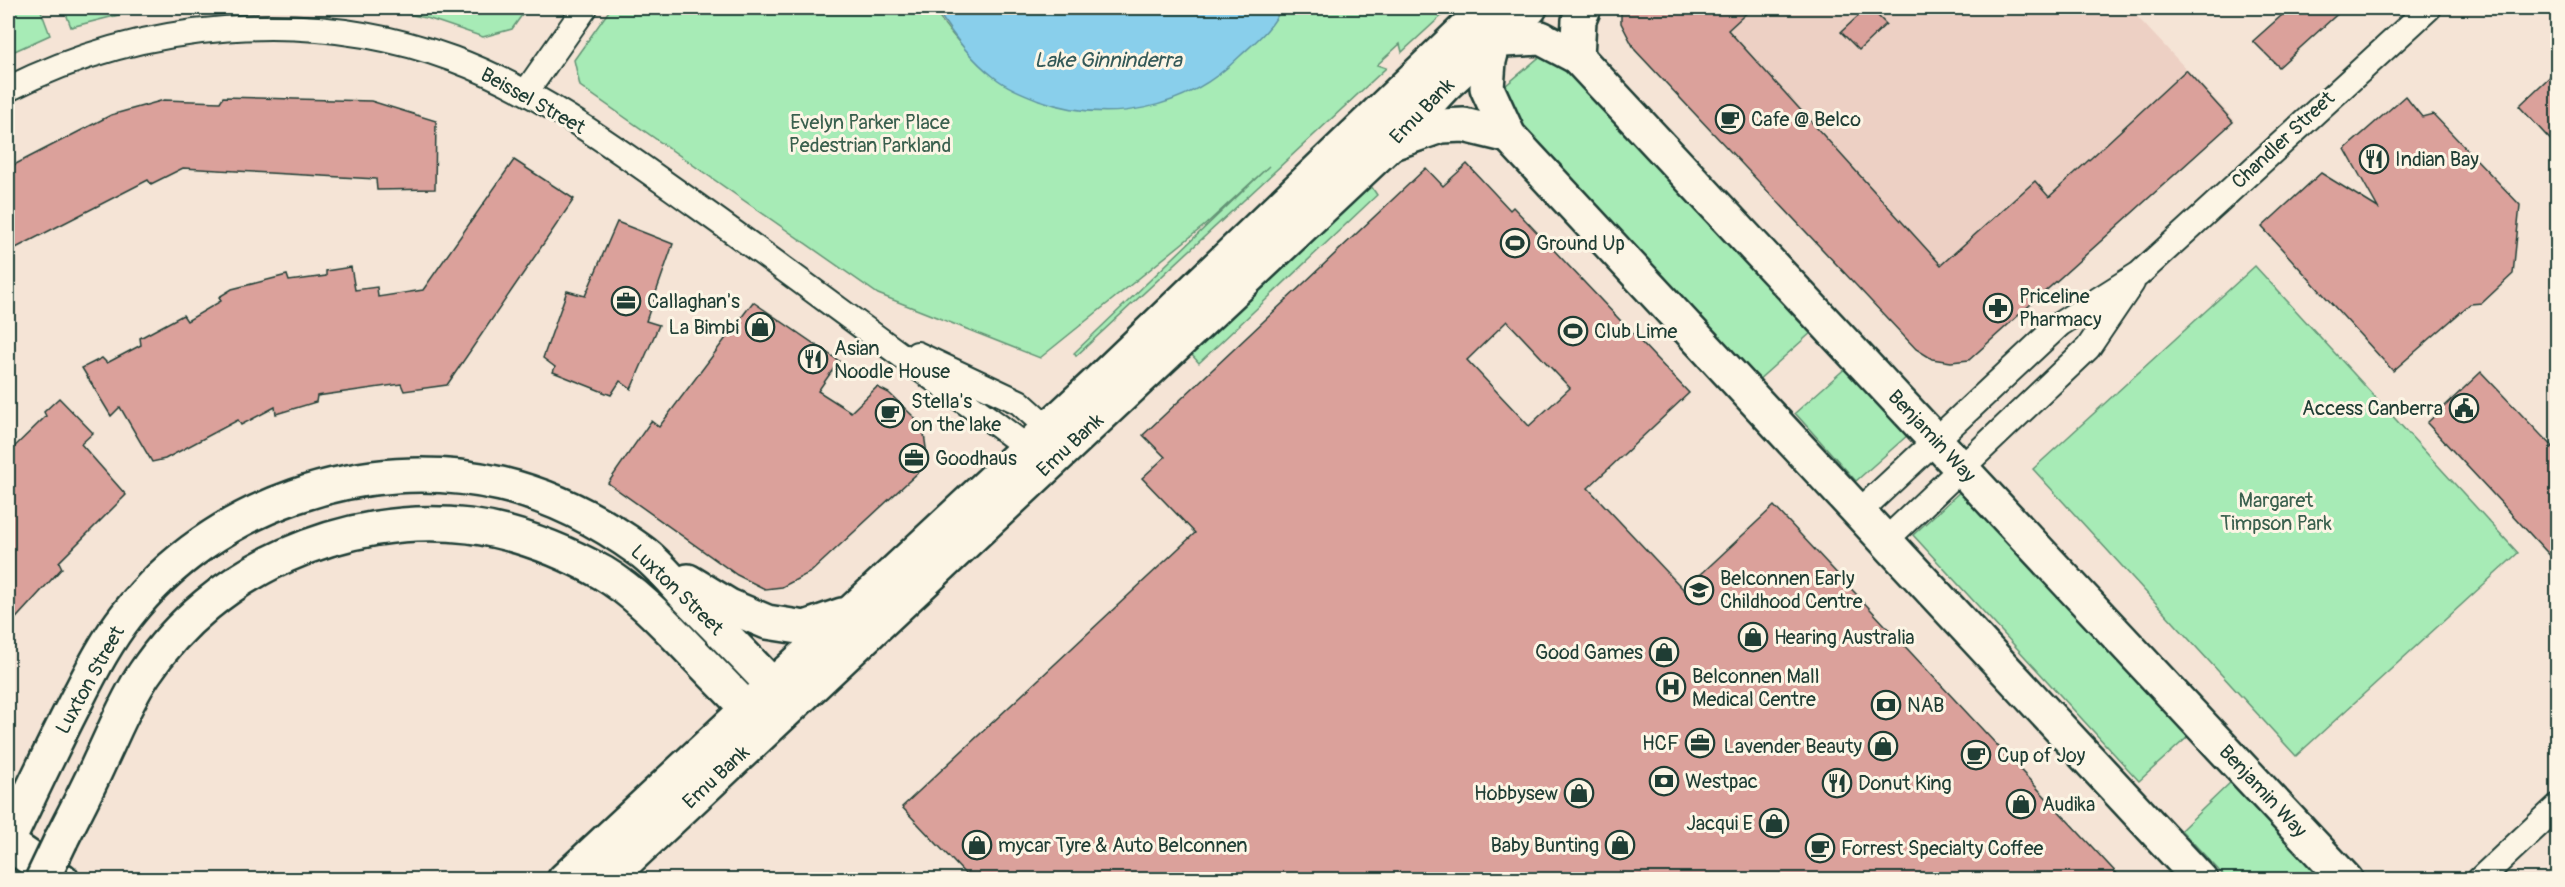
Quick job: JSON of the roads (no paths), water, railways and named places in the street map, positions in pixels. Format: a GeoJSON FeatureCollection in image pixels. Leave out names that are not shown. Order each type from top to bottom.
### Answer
{"type":"FeatureCollection","features":[{"type":"Feature","properties":{"kind":"main road","name":"Emu Bank"},"geometry":{"type":"LineString","coordinates":[[564,879],[757,719],[1048,447],[1487,8]]}},
{"type":"Feature","properties":{"kind":"main road"},"geometry":{"type":"LineString","coordinates":[[1501,8],[1489,60],[1487,88],[1509,136],[2201,879]]}},
{"type":"Feature","properties":{"kind":"main road","name":"Emu Bank"},"geometry":{"type":"LineString","coordinates":[[782,696],[850,613],[1048,447],[1392,143],[1444,86],[1530,8]]}},
{"type":"Feature","properties":{"kind":"main road"},"geometry":{"type":"LineString","coordinates":[[1577,57],[1579,20],[1584,8]]}},
{"type":"Feature","properties":{"kind":"main road","name":"Benjamin Way"},"geometry":{"type":"LineString","coordinates":[[1449,45],[1541,38],[1577,57],[2346,879]]}},
{"type":"Feature","properties":{"kind":"main road"},"geometry":{"type":"LineString","coordinates":[[1392,143],[1441,126],[1464,126],[1509,136]]}},
{"type":"Feature","properties":{"kind":"main road","name":"Luxton Street"},"geometry":{"type":"LineString","coordinates":[[8,842],[100,655],[127,614],[158,581],[196,549],[236,522],[275,502],[321,487],[363,478],[447,476],[501,484],[582,514],[643,552],[782,696]]}},
{"type":"Feature","properties":{"kind":"main road","name":"Luxton Street"},"geometry":{"type":"LineString","coordinates":[[42,879],[143,675],[169,642],[191,619],[236,582],[282,557],[324,541],[370,529],[416,523],[468,526],[514,534],[554,548],[604,574],[643,602],[757,719]]}},
{"type":"Feature","properties":{"kind":"main road"},"geometry":{"type":"LineString","coordinates":[[643,552],[719,600],[755,619],[805,628],[850,613]]}},
{"type":"Feature","properties":{"kind":"main road","name":"Emu Bank"},"geometry":{"type":"LineString","coordinates":[[606,879],[757,719]]}},
{"type":"Feature","properties":{"kind":"main road"},"geometry":{"type":"LineString","coordinates":[[8,842],[62,879]]}},
{"type":"Feature","properties":{"kind":"street"},"geometry":{"type":"LineString","coordinates":[[526,92],[585,8]]}},
{"type":"Feature","properties":{"kind":"street","name":"Chandler Street"},"geometry":{"type":"LineString","coordinates":[[1859,512],[2060,324],[2139,274],[2429,8]]}},
{"type":"Feature","properties":{"kind":"street","name":"Beissel Street"},"geometry":{"type":"LineString","coordinates":[[8,89],[38,74],[124,44],[189,32],[241,28],[304,29],[363,36],[453,59],[526,92],[643,167],[866,330],[1048,447]]}},
{"type":"Feature","properties":{"kind":"street","name":"Chandler Street"},"geometry":{"type":"LineString","coordinates":[[1886,540],[2088,348],[2139,274]]}},
{"type":"Feature","properties":{"kind":"street","name":"Beissel Street"},"geometry":{"type":"LineString","coordinates":[[866,330],[1020,402],[1048,447]]}},
{"type":"Feature","properties":{"kind":"street"},"geometry":{"type":"LineString","coordinates":[[2479,879],[2558,806]]}},
{"type":"Feature","properties":{"kind":"water","name":"Lake Ginninderra"},"geometry":{"type":"Polygon","coordinates":[[[936,8],[1281,8],[1269,28],[1258,40],[1219,74],[1196,89],[1146,108],[1092,111],[1066,108],[1039,100],[999,81],[969,54],[936,8]]]}},
{"type":"Feature","properties":{"kind":"place","name":"Cafe @ Belco"},"geometry":{"type":"Point","coordinates":[1730,119]}},
{"type":"Feature","properties":{"kind":"place","name":"Indian Bay"},"geometry":{"type":"Point","coordinates":[2374,159]}},
{"type":"Feature","properties":{"kind":"place","name":"Ground Up"},"geometry":{"type":"Point","coordinates":[1515,243]}},
{"type":"Feature","properties":{"kind":"place","name":"Callaghan's"},"geometry":{"type":"Point","coordinates":[626,301]}},
{"type":"Feature","properties":{"kind":"place","name":"Priceline Pharmacy"},"geometry":{"type":"Point","coordinates":[1998,308]}},
{"type":"Feature","properties":{"kind":"place","name":"La Bimbi"},"geometry":{"type":"Point","coordinates":[760,327]}},
{"type":"Feature","properties":{"kind":"place","name":"Club Lime"},"geometry":{"type":"Point","coordinates":[1573,331]}},
{"type":"Feature","properties":{"kind":"place","name":"Asian Noodle House"},"geometry":{"type":"Point","coordinates":[813,359]}},
{"type":"Feature","properties":{"kind":"place","name":"Access Canberra"},"geometry":{"type":"Point","coordinates":[2464,408]}},
{"type":"Feature","properties":{"kind":"place","name":"Stella's on the lake"},"geometry":{"type":"Point","coordinates":[890,413]}},
{"type":"Feature","properties":{"kind":"place","name":"Goodhaus"},"geometry":{"type":"Point","coordinates":[914,458]}},
{"type":"Feature","properties":{"kind":"place","name":"Belconnen Early Childhood Centre"},"geometry":{"type":"Point","coordinates":[1699,590]}},
{"type":"Feature","properties":{"kind":"place","name":"Hearing Australia"},"geometry":{"type":"Point","coordinates":[1753,637]}},
{"type":"Feature","properties":{"kind":"place","name":"Good Games"},"geometry":{"type":"Point","coordinates":[1664,652]}},
{"type":"Feature","properties":{"kind":"place","name":"Belconnen Mall Medical Centre"},"geometry":{"type":"Point","coordinates":[1671,687]}},
{"type":"Feature","properties":{"kind":"place","name":"NAB"},"geometry":{"type":"Point","coordinates":[1886,705]}},
{"type":"Feature","properties":{"kind":"place","name":"HCF"},"geometry":{"type":"Point","coordinates":[1700,743]}},
{"type":"Feature","properties":{"kind":"place","name":"Lavender Beauty"},"geometry":{"type":"Point","coordinates":[1883,746]}},
{"type":"Feature","properties":{"kind":"place","name":"Cup of Joy"},"geometry":{"type":"Point","coordinates":[1976,755]}},
{"type":"Feature","properties":{"kind":"place","name":"Westpac"},"geometry":{"type":"Point","coordinates":[1664,781]}},
{"type":"Feature","properties":{"kind":"place","name":"Donut King"},"geometry":{"type":"Point","coordinates":[1837,783]}},
{"type":"Feature","properties":{"kind":"place","name":"Hobbysew"},"geometry":{"type":"Point","coordinates":[1579,793]}},
{"type":"Feature","properties":{"kind":"place","name":"Audika"},"geometry":{"type":"Point","coordinates":[2021,804]}},
{"type":"Feature","properties":{"kind":"place","name":"Jacqui E"},"geometry":{"type":"Point","coordinates":[1774,823]}},
{"type":"Feature","properties":{"kind":"place","name":"mycar Tyre & Auto Belconnen"},"geometry":{"type":"Point","coordinates":[977,845]}},
{"type":"Feature","properties":{"kind":"place","name":"Baby Bunting"},"geometry":{"type":"Point","coordinates":[1620,845]}},
{"type":"Feature","properties":{"kind":"place","name":"Forrest Specialty Coffee"},"geometry":{"type":"Point","coordinates":[1820,848]}},
{"type":"Feature","properties":{"kind":"park label","name":"Evelyn Parker Place Pedestrian Parkland"},"geometry":{"type":"Point","coordinates":[870,134]}},
{"type":"Feature","properties":{"kind":"park label","name":"Margaret Timpson Park"},"geometry":{"type":"Point","coordinates":[2276,512]}}]}
